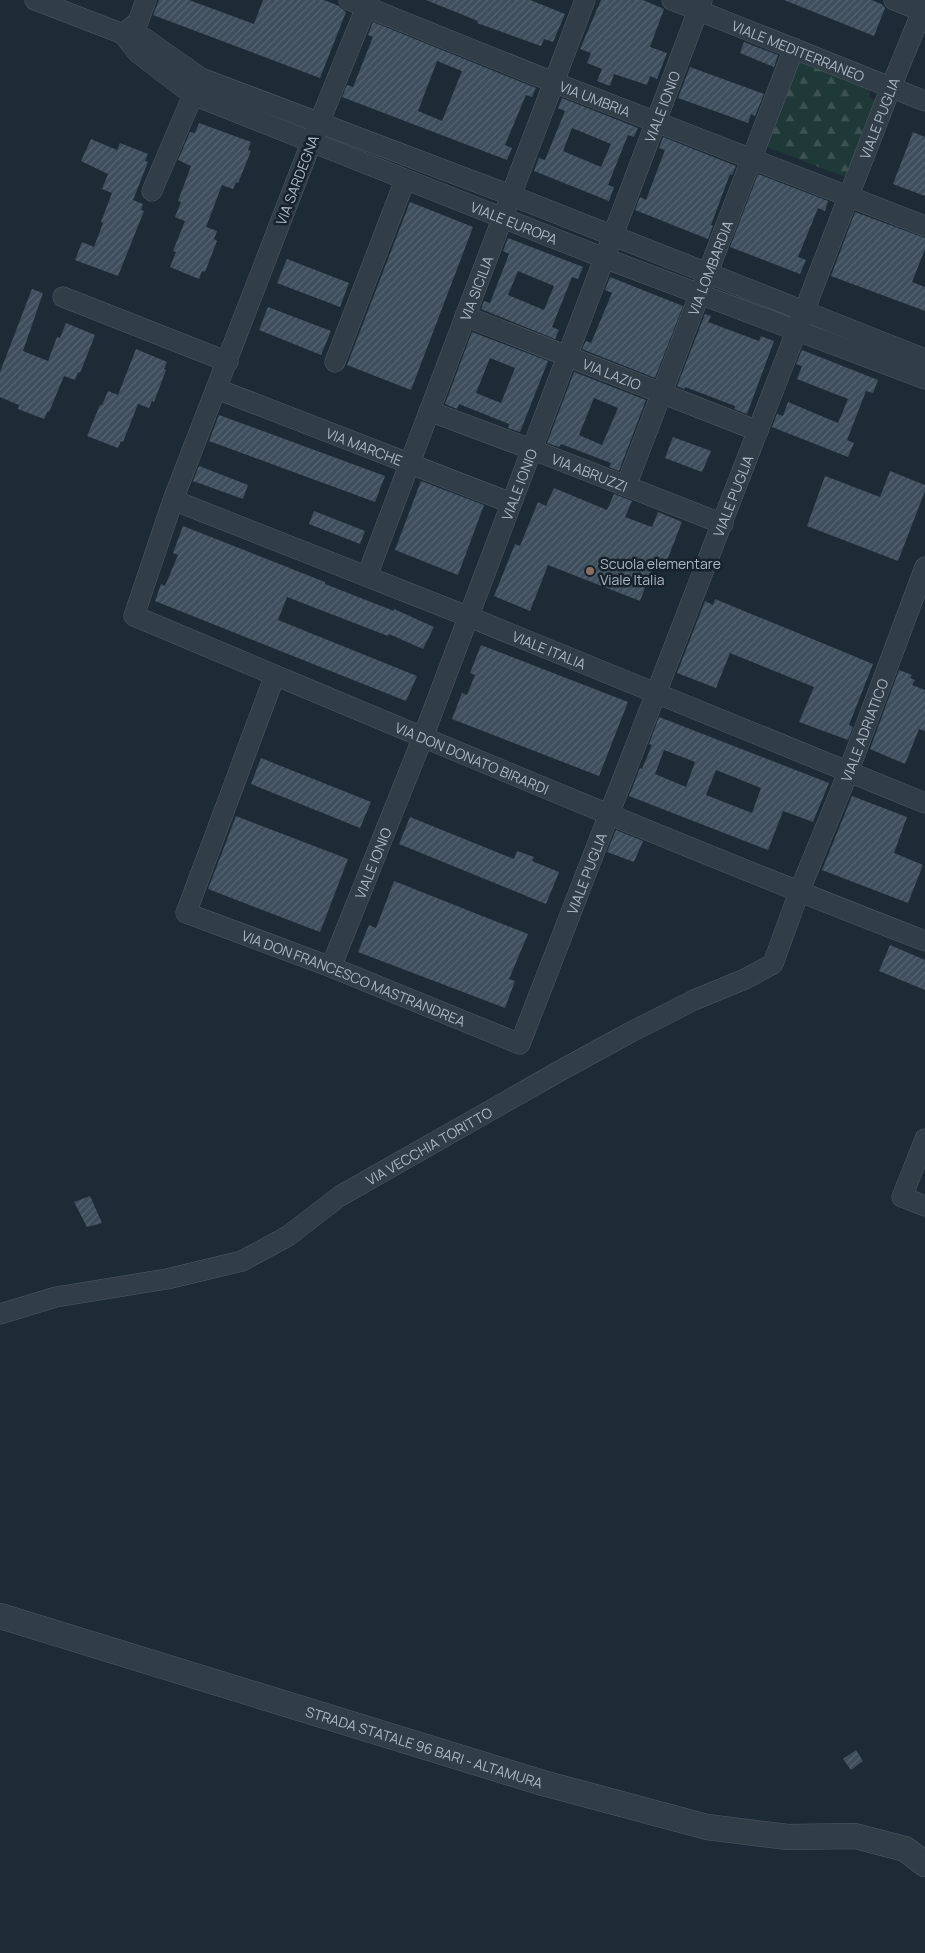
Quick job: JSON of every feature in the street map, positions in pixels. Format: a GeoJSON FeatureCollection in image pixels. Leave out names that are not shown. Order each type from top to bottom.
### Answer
{"type":"FeatureCollection","features":[{"type":"Feature","properties":{"kind":"street","name":"VIALE EUROPA"},"geometry":{"type":"LineString","coordinates":[[35,0],[123,34],[144,38],[201,78],[510,195],[706,274],[800,321],[925,379]]}},
{"type":"Feature","properties":{"kind":"street"},"geometry":{"type":"LineString","coordinates":[[123,34],[138,22],[146,0]]}},
{"type":"Feature","properties":{"kind":"street","name":"VIA SICILIA"},"geometry":{"type":"LineString","coordinates":[[367,576],[585,0]]}},
{"type":"Feature","properties":{"kind":"street","name":"VIALE MEDITERRANEO"},"geometry":{"type":"LineString","coordinates":[[672,0],[700,5],[794,48],[925,101]]}},
{"type":"Feature","properties":{"kind":"street"},"geometry":{"type":"LineString","coordinates":[[894,0],[924,8]]}},
{"type":"Feature","properties":{"kind":"street","name":"VIA UMBRIA"},"geometry":{"type":"LineString","coordinates":[[362,2],[553,82],[925,226]]}},
{"type":"Feature","properties":{"kind":"street","name":"VIA SARDEGNA"},"geometry":{"type":"LineString","coordinates":[[173,500],[320,122],[362,2]]}},
{"type":"Feature","properties":{"kind":"street","name":"VIALE IONIO"},"geometry":{"type":"LineString","coordinates":[[331,967],[423,737],[700,5]]}},
{"type":"Feature","properties":{"kind":"street","name":"VIALE PUGLIA"},"geometry":{"type":"LineString","coordinates":[[520,1044],[891,87],[924,8]]}},
{"type":"Feature","properties":{"kind":"street","name":"VIALE EUROPA"},"geometry":{"type":"LineString","coordinates":[[123,34],[138,53],[192,96],[604,258],[699,293],[925,359]]}},
{"type":"Feature","properties":{"kind":"street","name":"VIA LOMBARDIA"},"geometry":{"type":"LineString","coordinates":[[626,486],[794,48]]}},
{"type":"Feature","properties":{"kind":"street"},"geometry":{"type":"LineString","coordinates":[[152,192],[192,96]]}},
{"type":"Feature","properties":{"kind":"street"},"geometry":{"type":"LineString","coordinates":[[335,362],[405,180]]}},
{"type":"Feature","properties":{"kind":"street"},"geometry":{"type":"LineString","coordinates":[[63,297],[228,362]]}},
{"type":"Feature","properties":{"kind":"street","name":"VIA LAZIO"},"geometry":{"type":"LineString","coordinates":[[465,316],[758,430]]}},
{"type":"Feature","properties":{"kind":"street","name":"VIA MARCHE"},"geometry":{"type":"LineString","coordinates":[[216,389],[511,503]]}},
{"type":"Feature","properties":{"kind":"street","name":"VIA ABRUZZI"},"geometry":{"type":"LineString","coordinates":[[429,411],[723,524]]}},
{"type":"Feature","properties":{"kind":"street","name":"VIALE ITALIA"},"geometry":{"type":"LineString","coordinates":[[173,500],[468,616],[925,803]]}},
{"type":"Feature","properties":{"kind":"street","name":"VIA DON DONATO BIRARDI"},"geometry":{"type":"LineString","coordinates":[[173,500],[134,616],[799,892],[925,941]]}},
{"type":"Feature","properties":{"kind":"street","name":"VIALE ADRIATICO"},"geometry":{"type":"LineString","coordinates":[[799,892],[848,773],[925,567]]}},
{"type":"Feature","properties":{"kind":"street","name":"VIA DON FRANCESCO MASTRANDREA"},"geometry":{"type":"LineString","coordinates":[[275,675],[186,913],[331,967],[520,1044]]}},
{"type":"Feature","properties":{"kind":"street","name":"VIA VECCHIA TORITTO"},"geometry":{"type":"LineString","coordinates":[[0,1314],[56,1297],[167,1279],[242,1261],[288,1236],[340,1196],[565,1068],[694,1000],[745,979],[773,964],[799,892]]}},
{"type":"Feature","properties":{"kind":"street"},"geometry":{"type":"LineString","coordinates":[[925,1139],[902,1197],[925,1206]]}},
{"type":"Feature","properties":{"kind":"street","name":"STRADA STATALE 96 BARI - ALTAMURA"},"geometry":{"type":"LineString","coordinates":[[0,1616],[543,1783],[707,1827],[788,1837],[855,1836],[904,1849],[925,1864]]}},
{"type":"Feature","properties":{"kind":"green space"},"geometry":{"type":"Polygon","coordinates":[[[795,52],[873,85],[868,97],[881,103],[853,180],[759,144],[795,52]]]}},
{"type":"Feature","properties":{"kind":"building"},"geometry":{"type":"Polygon","coordinates":[[[159,0],[189,0],[254,24],[263,0],[324,0],[339,6],[346,12],[320,78],[153,15],[159,0]]]}},
{"type":"Feature","properties":{"kind":"building"},"geometry":{"type":"Polygon","coordinates":[[[426,0],[530,0],[565,14],[553,42],[544,39],[541,46],[477,23],[478,21],[426,0]]]}},
{"type":"Feature","properties":{"kind":"building"},"geometry":{"type":"Polygon","coordinates":[[[601,0],[643,0],[664,9],[650,47],[667,53],[657,79],[650,76],[647,85],[614,74],[610,86],[597,81],[602,69],[587,63],[591,53],[580,49],[601,0]]]}},
{"type":"Feature","properties":{"kind":"building"},"geometry":{"type":"Polygon","coordinates":[[[784,0],[872,0],[883,5],[885,8],[874,36],[784,0]]]}},
{"type":"Feature","properties":{"kind":"building"},"geometry":{"type":"Polygon","coordinates":[[[373,22],[536,88],[532,97],[526,95],[505,145],[512,148],[507,160],[342,97],[347,85],[353,87],[373,37],[368,35],[373,22]],[[437,61],[418,111],[442,121],[462,71],[437,61]]]}},
{"type":"Feature","properties":{"kind":"building"},"geometry":{"type":"Polygon","coordinates":[[[744,42],[778,55],[774,67],[740,53],[744,42]]]}},
{"type":"Feature","properties":{"kind":"building"},"geometry":{"type":"Polygon","coordinates":[[[690,67],[764,94],[755,116],[751,114],[748,123],[678,98],[690,67]]]}},
{"type":"Feature","properties":{"kind":"building"},"geometry":{"type":"Polygon","coordinates":[[[562,98],[638,128],[634,137],[628,135],[608,185],[614,187],[609,201],[534,171],[539,158],[545,160],[565,111],[558,108],[562,98]],[[572,128],[563,151],[601,167],[611,144],[572,128]]]}},
{"type":"Feature","properties":{"kind":"building"},"geometry":{"type":"Polygon","coordinates":[[[199,123],[251,142],[248,150],[251,151],[238,183],[236,182],[233,189],[222,185],[206,227],[217,231],[214,239],[217,241],[205,272],[202,271],[199,279],[170,267],[176,252],[173,251],[185,221],[175,217],[181,202],[178,201],[191,166],[178,160],[190,132],[195,133],[199,123]]]}},
{"type":"Feature","properties":{"kind":"building"},"geometry":{"type":"Polygon","coordinates":[[[913,132],[925,137],[925,196],[893,184],[913,132]]]}},
{"type":"Feature","properties":{"kind":"building"},"geometry":{"type":"Polygon","coordinates":[[[663,137],[736,166],[732,175],[730,174],[711,225],[713,226],[708,239],[635,210],[640,197],[646,200],[665,150],[659,148],[663,137]]]}},
{"type":"Feature","properties":{"kind":"building"},"geometry":{"type":"Polygon","coordinates":[[[91,139],[117,150],[120,143],[148,154],[145,161],[148,162],[133,200],[143,204],[141,210],[144,211],[118,276],[75,260],[82,242],[94,247],[112,193],[102,189],[108,174],[81,161],[91,139]]]}},
{"type":"Feature","properties":{"kind":"building"},"geometry":{"type":"Polygon","coordinates":[[[758,174],[828,201],[825,211],[818,208],[798,257],[806,260],[800,274],[730,247],[758,174]]]}},
{"type":"Feature","properties":{"kind":"building"},"geometry":{"type":"Polygon","coordinates":[[[410,202],[473,227],[411,390],[347,365],[410,202]]]}},
{"type":"Feature","properties":{"kind":"building"},"geometry":{"type":"Polygon","coordinates":[[[855,212],[925,238],[925,249],[912,282],[925,287],[925,311],[831,276],[855,212]]]}},
{"type":"Feature","properties":{"kind":"building"},"geometry":{"type":"Polygon","coordinates":[[[508,238],[583,267],[578,279],[572,277],[552,327],[559,330],[555,339],[481,309],[484,301],[490,303],[509,254],[503,251],[508,238]],[[518,271],[508,295],[544,310],[554,286],[518,271]]]}},
{"type":"Feature","properties":{"kind":"building"},"geometry":{"type":"Polygon","coordinates":[[[287,259],[349,283],[340,307],[277,283],[287,259]]]}},
{"type":"Feature","properties":{"kind":"building"},"geometry":{"type":"Polygon","coordinates":[[[610,277],[683,306],[655,378],[582,349],[586,341],[591,343],[612,293],[605,290],[610,277]]]}},
{"type":"Feature","properties":{"kind":"building"},"geometry":{"type":"Polygon","coordinates":[[[32,289],[43,293],[23,351],[48,361],[57,337],[60,338],[66,323],[95,335],[80,373],[78,372],[75,380],[64,376],[49,412],[44,419],[18,409],[19,405],[0,397],[0,372],[32,289]]]}},
{"type":"Feature","properties":{"kind":"building"},"geometry":{"type":"Polygon","coordinates":[[[268,307],[331,331],[321,355],[259,330],[268,307]]]}},
{"type":"Feature","properties":{"kind":"building"},"geometry":{"type":"Polygon","coordinates":[[[705,314],[711,316],[708,322],[759,341],[761,336],[774,341],[747,414],[734,409],[735,406],[685,387],[684,389],[677,386],[705,314]]]}},
{"type":"Feature","properties":{"kind":"building"},"geometry":{"type":"Polygon","coordinates":[[[472,332],[548,361],[520,432],[508,428],[509,424],[459,404],[457,409],[445,404],[472,332]],[[490,358],[476,393],[501,403],[515,368],[490,358]]]}},
{"type":"Feature","properties":{"kind":"building"},"geometry":{"type":"Polygon","coordinates":[[[136,349],[167,362],[164,369],[166,370],[154,402],[152,401],[149,408],[138,404],[123,442],[121,441],[118,448],[87,436],[108,391],[118,395],[136,349]]]}},
{"type":"Feature","properties":{"kind":"building"},"geometry":{"type":"Polygon","coordinates":[[[802,350],[878,380],[873,393],[866,391],[847,440],[854,443],[848,457],[772,427],[777,414],[783,416],[788,402],[838,423],[848,399],[797,379],[802,366],[796,364],[802,350]]]}},
{"type":"Feature","properties":{"kind":"building"},"geometry":{"type":"Polygon","coordinates":[[[574,372],[646,400],[619,471],[609,467],[611,463],[561,444],[559,447],[547,443],[574,372]],[[594,398],[579,435],[602,445],[618,408],[594,398]]]}},
{"type":"Feature","properties":{"kind":"building"},"geometry":{"type":"Polygon","coordinates":[[[219,415],[385,476],[375,502],[209,441],[219,415]]]}},
{"type":"Feature","properties":{"kind":"building"},"geometry":{"type":"Polygon","coordinates":[[[673,437],[711,451],[702,472],[665,458],[673,437]]]}},
{"type":"Feature","properties":{"kind":"building"},"geometry":{"type":"Polygon","coordinates":[[[199,466],[248,485],[243,499],[193,481],[199,466]]]}},
{"type":"Feature","properties":{"kind":"building"},"geometry":{"type":"Polygon","coordinates":[[[890,471],[925,485],[925,491],[898,561],[807,526],[825,476],[880,497],[890,471]]]}},
{"type":"Feature","properties":{"kind":"building"},"geometry":{"type":"Polygon","coordinates":[[[421,481],[484,505],[458,575],[395,550],[421,481]]]}},
{"type":"Feature","properties":{"kind":"building"},"geometry":{"type":"Polygon","coordinates":[[[554,488],[607,510],[614,494],[632,501],[625,517],[652,527],[658,512],[682,522],[666,563],[656,559],[640,601],[548,565],[530,611],[494,596],[515,544],[520,546],[538,502],[546,506],[554,488]]]}},
{"type":"Feature","properties":{"kind":"building"},"geometry":{"type":"Polygon","coordinates":[[[314,511],[365,531],[360,544],[309,524],[314,511]]]}},
{"type":"Feature","properties":{"kind":"building"},"geometry":{"type":"Polygon","coordinates":[[[183,526],[394,611],[394,609],[434,627],[423,649],[389,634],[388,636],[287,597],[278,620],[417,676],[406,701],[155,601],[161,584],[165,586],[178,555],[173,553],[183,526]]]}},
{"type":"Feature","properties":{"kind":"building"},"geometry":{"type":"Polygon","coordinates":[[[715,599],[873,664],[849,725],[853,727],[848,740],[799,722],[814,687],[730,653],[716,688],[677,673],[705,601],[713,605],[715,599]]]}},
{"type":"Feature","properties":{"kind":"building"},"geometry":{"type":"Polygon","coordinates":[[[481,645],[628,702],[599,776],[452,719],[462,693],[467,695],[475,675],[470,673],[481,645]]]}},
{"type":"Feature","properties":{"kind":"building"},"geometry":{"type":"Polygon","coordinates":[[[899,670],[912,675],[910,678],[915,680],[912,685],[925,690],[925,731],[919,729],[905,764],[870,749],[899,670]]]}},
{"type":"Feature","properties":{"kind":"building"},"geometry":{"type":"Polygon","coordinates":[[[659,717],[829,783],[813,822],[783,811],[768,850],[629,796],[652,745],[649,744],[659,717]],[[664,750],[655,774],[686,787],[695,762],[664,750]],[[716,770],[706,795],[752,813],[761,788],[716,770]]]}},
{"type":"Feature","properties":{"kind":"building"},"geometry":{"type":"Polygon","coordinates":[[[261,758],[371,802],[360,828],[251,784],[261,758]]]}},
{"type":"Feature","properties":{"kind":"building"},"geometry":{"type":"Polygon","coordinates":[[[852,796],[907,817],[894,853],[923,865],[908,903],[822,870],[852,796]]]}},
{"type":"Feature","properties":{"kind":"building"},"geometry":{"type":"Polygon","coordinates":[[[236,816],[348,859],[320,932],[208,889],[236,816]]]}},
{"type":"Feature","properties":{"kind":"building"},"geometry":{"type":"Polygon","coordinates":[[[410,817],[514,859],[517,851],[534,857],[532,861],[559,872],[546,904],[399,844],[410,817]]]}},
{"type":"Feature","properties":{"kind":"building"},"geometry":{"type":"Polygon","coordinates":[[[616,830],[643,841],[634,862],[607,852],[616,830]]]}},
{"type":"Feature","properties":{"kind":"building"},"geometry":{"type":"Polygon","coordinates":[[[394,881],[528,934],[509,979],[515,981],[505,1008],[358,952],[369,925],[376,928],[394,881]]]}},
{"type":"Feature","properties":{"kind":"building"},"geometry":{"type":"Polygon","coordinates":[[[890,945],[925,960],[925,990],[879,971],[890,945]]]}},
{"type":"Feature","properties":{"kind":"building"},"geometry":{"type":"Polygon","coordinates":[[[90,1196],[102,1223],[87,1227],[74,1202],[90,1196]]]}},
{"type":"Feature","properties":{"kind":"building"},"geometry":{"type":"Polygon","coordinates":[[[856,1750],[863,1761],[851,1770],[843,1759],[856,1750]]]}},
{"type":"Feature","properties":{"kind":"place","name":"Scuola elementare Viale Italia"},"geometry":{"type":"Point","coordinates":[590,571]}}]}
